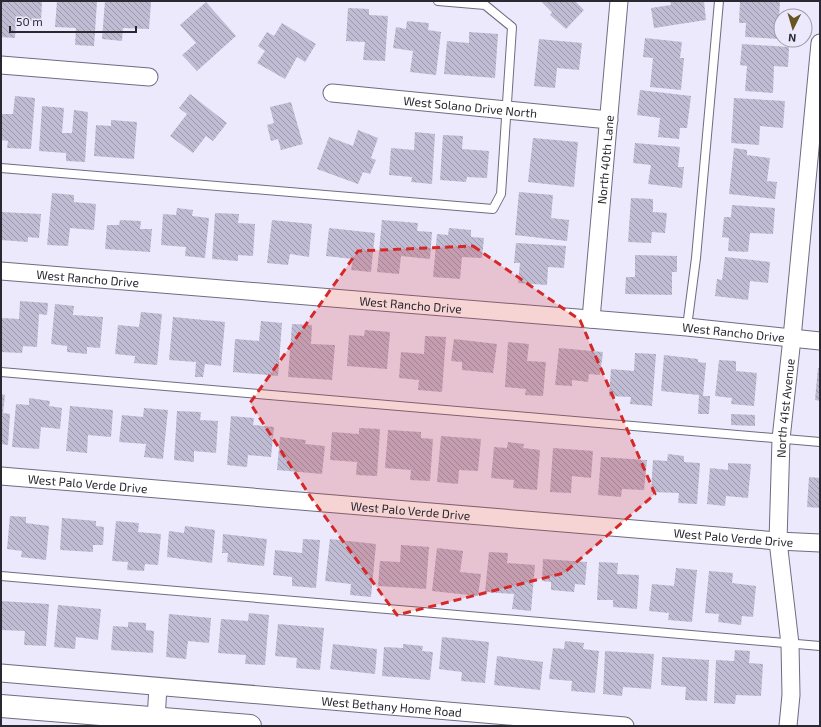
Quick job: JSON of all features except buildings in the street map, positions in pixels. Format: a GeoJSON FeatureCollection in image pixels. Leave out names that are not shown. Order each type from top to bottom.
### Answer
{"type":"FeatureCollection","features":[{"type":"Feature","properties":{"kind":"main road"},"geometry":{"type":"LineString","coordinates":[[1,706],[250,726]]}},
{"type":"Feature","properties":{"kind":"street","name":"North 40th Lane"},"geometry":{"type":"LineString","coordinates":[[591,319],[619,1]]}},
{"type":"Feature","properties":{"kind":"street","name":"North 41st Avenue"},"geometry":{"type":"LineString","coordinates":[[788,726],[791,695],[790,644],[778,541],[781,439],[820,43]]}},
{"type":"Feature","properties":{"kind":"street"},"geometry":{"type":"LineString","coordinates":[[1,65],[149,77]]}},
{"type":"Feature","properties":{"kind":"street","name":"West Solano Drive North"},"geometry":{"type":"LineString","coordinates":[[332,93],[609,120]]}},
{"type":"Feature","properties":{"kind":"street","name":"West Rancho Drive"},"geometry":{"type":"LineString","coordinates":[[1,271],[687,327],[820,341]]}},
{"type":"Feature","properties":{"kind":"street","name":"West Palo Verde Drive"},"geometry":{"type":"LineString","coordinates":[[1,476],[778,541],[820,543]]}},
{"type":"Feature","properties":{"kind":"street","name":"West Bethany Home Road"},"geometry":{"type":"LineString","coordinates":[[1,673],[625,726]]}},
{"type":"Feature","properties":{"kind":"street"},"geometry":{"type":"LineString","coordinates":[[156,719],[158,687]]}},
{"type":"Feature","properties":{"kind":"lane"},"geometry":{"type":"LineString","coordinates":[[1,168],[493,209],[501,194],[512,27],[485,5],[438,1]]}},
{"type":"Feature","properties":{"kind":"lane"},"geometry":{"type":"LineString","coordinates":[[687,327],[696,258],[719,1]]}},
{"type":"Feature","properties":{"kind":"lane"},"geometry":{"type":"LineString","coordinates":[[1,372],[820,442]]}},
{"type":"Feature","properties":{"kind":"lane"},"geometry":{"type":"LineString","coordinates":[[1,576],[820,646]]}},
{"type":"Feature","properties":{"kind":"highlighted area"},"geometry":{"type":"Polygon","coordinates":[[[473,246],[580,320],[655,494],[564,573],[397,615],[312,499],[250,403],[358,251],[473,246]]]}}]}
